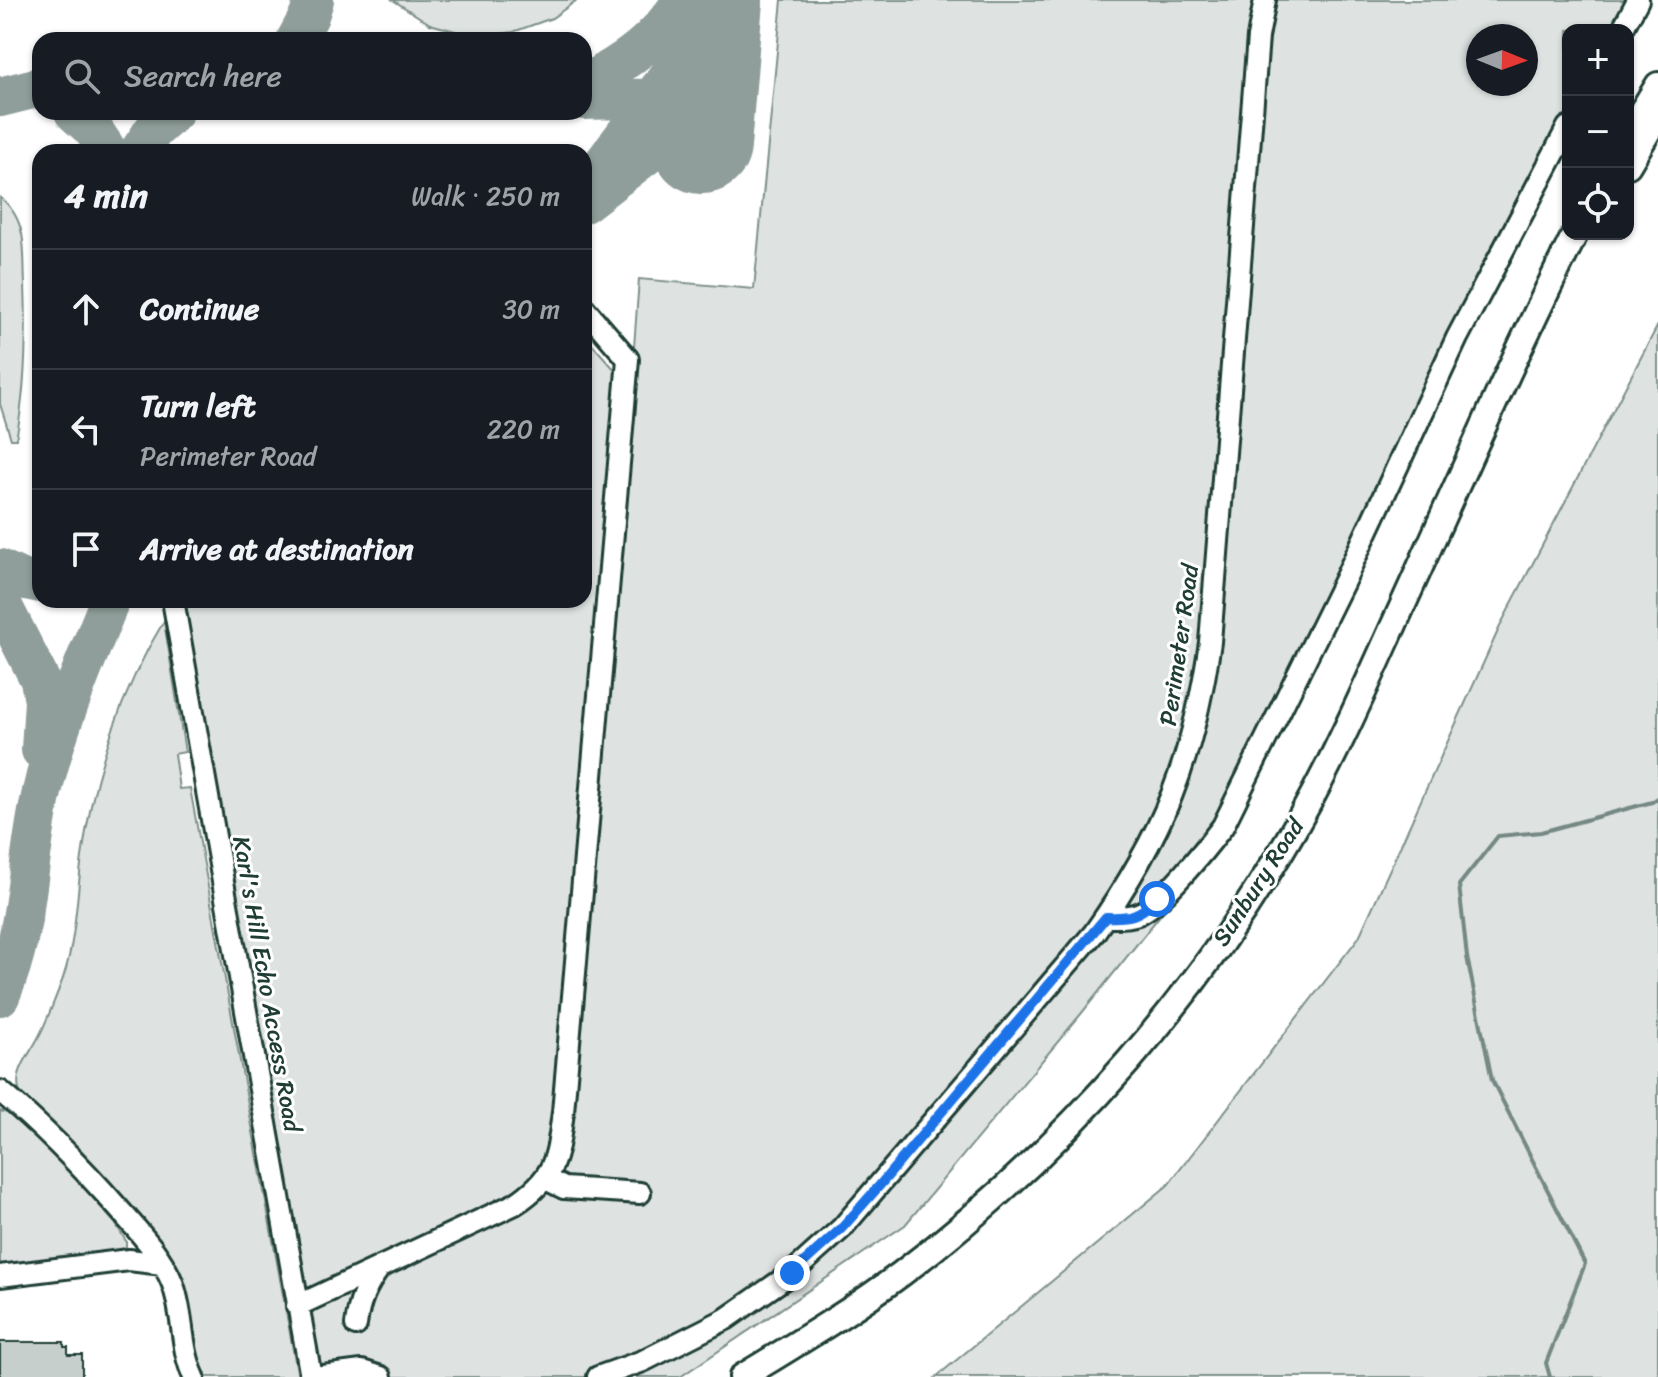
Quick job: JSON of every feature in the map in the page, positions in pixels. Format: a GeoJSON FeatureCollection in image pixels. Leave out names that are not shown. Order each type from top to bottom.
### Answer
{"type":"FeatureCollection","features":[{"type":"Feature","properties":{"kind":"main road"},"geometry":{"type":"LineString","coordinates":[[1634,124],[1658,85]]}},
{"type":"Feature","properties":{"kind":"main road"},"geometry":{"type":"LineString","coordinates":[[1634,155],[1658,115]]}},
{"type":"Feature","properties":{"kind":"main road","name":"Sunbury Road"},"geometry":{"type":"LineString","coordinates":[[742,1377],[847,1312],[948,1237],[1066,1127],[1186,991],[1273,864],[1308,803],[1360,699],[1572,240]]}},
{"type":"Feature","properties":{"kind":"main road","name":"Sunbury Road"},"geometry":{"type":"LineString","coordinates":[[768,1377],[861,1319],[924,1272],[1036,1177],[1150,1057],[1233,949],[1281,876],[1337,776],[1586,240]]}},
{"type":"Feature","properties":{"kind":"lane","name":"Perimeter Road"},"geometry":{"type":"LineString","coordinates":[[598,1377],[643,1361],[726,1319],[792,1273],[842,1228],[1106,917],[1145,856],[1165,815],[1182,773],[1204,688],[1210,642],[1257,53],[1265,0]]}},
{"type":"Feature","properties":{"kind":"lane"},"geometry":{"type":"LineString","coordinates":[[1625,24],[1638,0]]}},
{"type":"Feature","properties":{"kind":"lane"},"geometry":{"type":"LineString","coordinates":[[1106,917],[1141,913],[1196,861],[1223,826],[1346,577],[1457,338],[1562,138]]}},
{"type":"Feature","properties":{"kind":"lane"},"geometry":{"type":"LineString","coordinates":[[297,1306],[515,1204],[546,1179],[556,1161],[563,1112],[628,359],[592,317]]}},
{"type":"Feature","properties":{"kind":"lane","name":"Karl's Hill Echo Access Road"},"geometry":{"type":"LineString","coordinates":[[174,608],[297,1306],[313,1377]]}},
{"type":"Feature","properties":{"kind":"lane"},"geometry":{"type":"LineString","coordinates":[[0,1091],[57,1142],[145,1239],[163,1264],[177,1299],[186,1355],[194,1377]]}},
{"type":"Feature","properties":{"kind":"lane"},"geometry":{"type":"LineString","coordinates":[[546,1179],[564,1188],[640,1193]]}},
{"type":"Feature","properties":{"kind":"lane"},"geometry":{"type":"LineString","coordinates":[[0,1276],[129,1260],[163,1264]]}},
{"type":"Feature","properties":{"kind":"lane"},"geometry":{"type":"LineString","coordinates":[[356,1325],[359,1303],[366,1285],[380,1267]]}},
{"type":"Feature","properties":{"kind":"lane"},"geometry":{"type":"LineString","coordinates":[[313,1377],[362,1371],[381,1377]]}},
{"type":"Feature","properties":{"kind":"shaded area"},"geometry":{"type":"Polygon","coordinates":[[[393,0],[577,0],[552,18],[513,32],[459,32],[430,24],[393,0]]]}},
{"type":"Feature","properties":{"kind":"shaded area"},"geometry":{"type":"Polygon","coordinates":[[[782,0],[1650,0],[1634,28],[1634,24],[1562,24],[1562,156],[1531,211],[1226,833],[1081,1014],[905,1225],[680,1377],[319,1377],[181,608],[592,608],[592,344],[631,388],[639,279],[754,289],[782,0]]]}},
{"type":"Feature","properties":{"kind":"shaded area"},"geometry":{"type":"Polygon","coordinates":[[[0,197],[17,218],[24,252],[25,362],[16,439],[11,439],[0,404],[0,197]]]}},
{"type":"Feature","properties":{"kind":"shaded area"},"geometry":{"type":"Polygon","coordinates":[[[1658,325],[1658,1377],[936,1377],[1168,1185],[1359,937],[1502,622],[1658,325]]]}},
{"type":"Feature","properties":{"kind":"shaded area"},"geometry":{"type":"Polygon","coordinates":[[[164,621],[185,752],[174,754],[179,789],[190,788],[298,1377],[203,1377],[198,1369],[187,1300],[23,1101],[19,1092],[21,1069],[46,1021],[65,973],[75,924],[87,826],[101,765],[122,705],[164,621]]]}},
{"type":"Feature","properties":{"kind":"shaded area"},"geometry":{"type":"Polygon","coordinates":[[[0,1111],[11,1114],[35,1132],[115,1223],[126,1241],[126,1253],[0,1268],[0,1111]]]}},
{"type":"Feature","properties":{"kind":"building"},"geometry":{"type":"Polygon","coordinates":[[[0,1342],[64,1342],[68,1355],[82,1355],[82,1377],[0,1377],[0,1342]]]}},
{"type":"Feature","properties":{"kind":"waterway"},"geometry":{"type":"LineString","coordinates":[[1550,1377],[1546,1363],[1585,1264],[1492,1080],[1467,957],[1459,885],[1498,836],[1541,832],[1658,798]]}},
{"type":"Feature","properties":{"kind":"taxiway"},"geometry":{"type":"LineString","coordinates":[[300,32],[314,0]]}},
{"type":"Feature","properties":{"kind":"taxiway"},"geometry":{"type":"LineString","coordinates":[[592,79],[640,49],[683,0]]}},
{"type":"Feature","properties":{"kind":"taxiway"},"geometry":{"type":"LineString","coordinates":[[592,179],[689,49],[708,0]]}},
{"type":"Feature","properties":{"kind":"taxiway"},"geometry":{"type":"LineString","coordinates":[[0,97],[32,89]]}},
{"type":"Feature","properties":{"kind":"taxiway"},"geometry":{"type":"LineString","coordinates":[[592,100],[706,97],[691,121],[592,197]]}},
{"type":"Feature","properties":{"kind":"taxiway"},"geometry":{"type":"LineString","coordinates":[[83,120],[103,144]]}},
{"type":"Feature","properties":{"kind":"taxiway"},"geometry":{"type":"LineString","coordinates":[[144,144],[165,120]]}},
{"type":"Feature","properties":{"kind":"taxiway"},"geometry":{"type":"LineString","coordinates":[[0,569],[32,581]]}},
{"type":"Feature","properties":{"kind":"taxiway"},"geometry":{"type":"LineString","coordinates":[[0,601],[40,680],[44,701],[41,750]]}},
{"type":"Feature","properties":{"kind":"taxiway"},"geometry":{"type":"LineString","coordinates":[[0,996],[17,946],[48,767],[72,695],[107,608]]}},
{"type":"Feature","properties":{"kind":"runway"},"geometry":{"type":"LineString","coordinates":[[702,145],[714,0]]}},
{"type":"Feature","properties":{"kind":"route"},"geometry":{"type":"LineString","coordinates":[[792,1273],[842,1228],[880,1185],[1106,917],[1141,913],[1157,899]]}}]}
